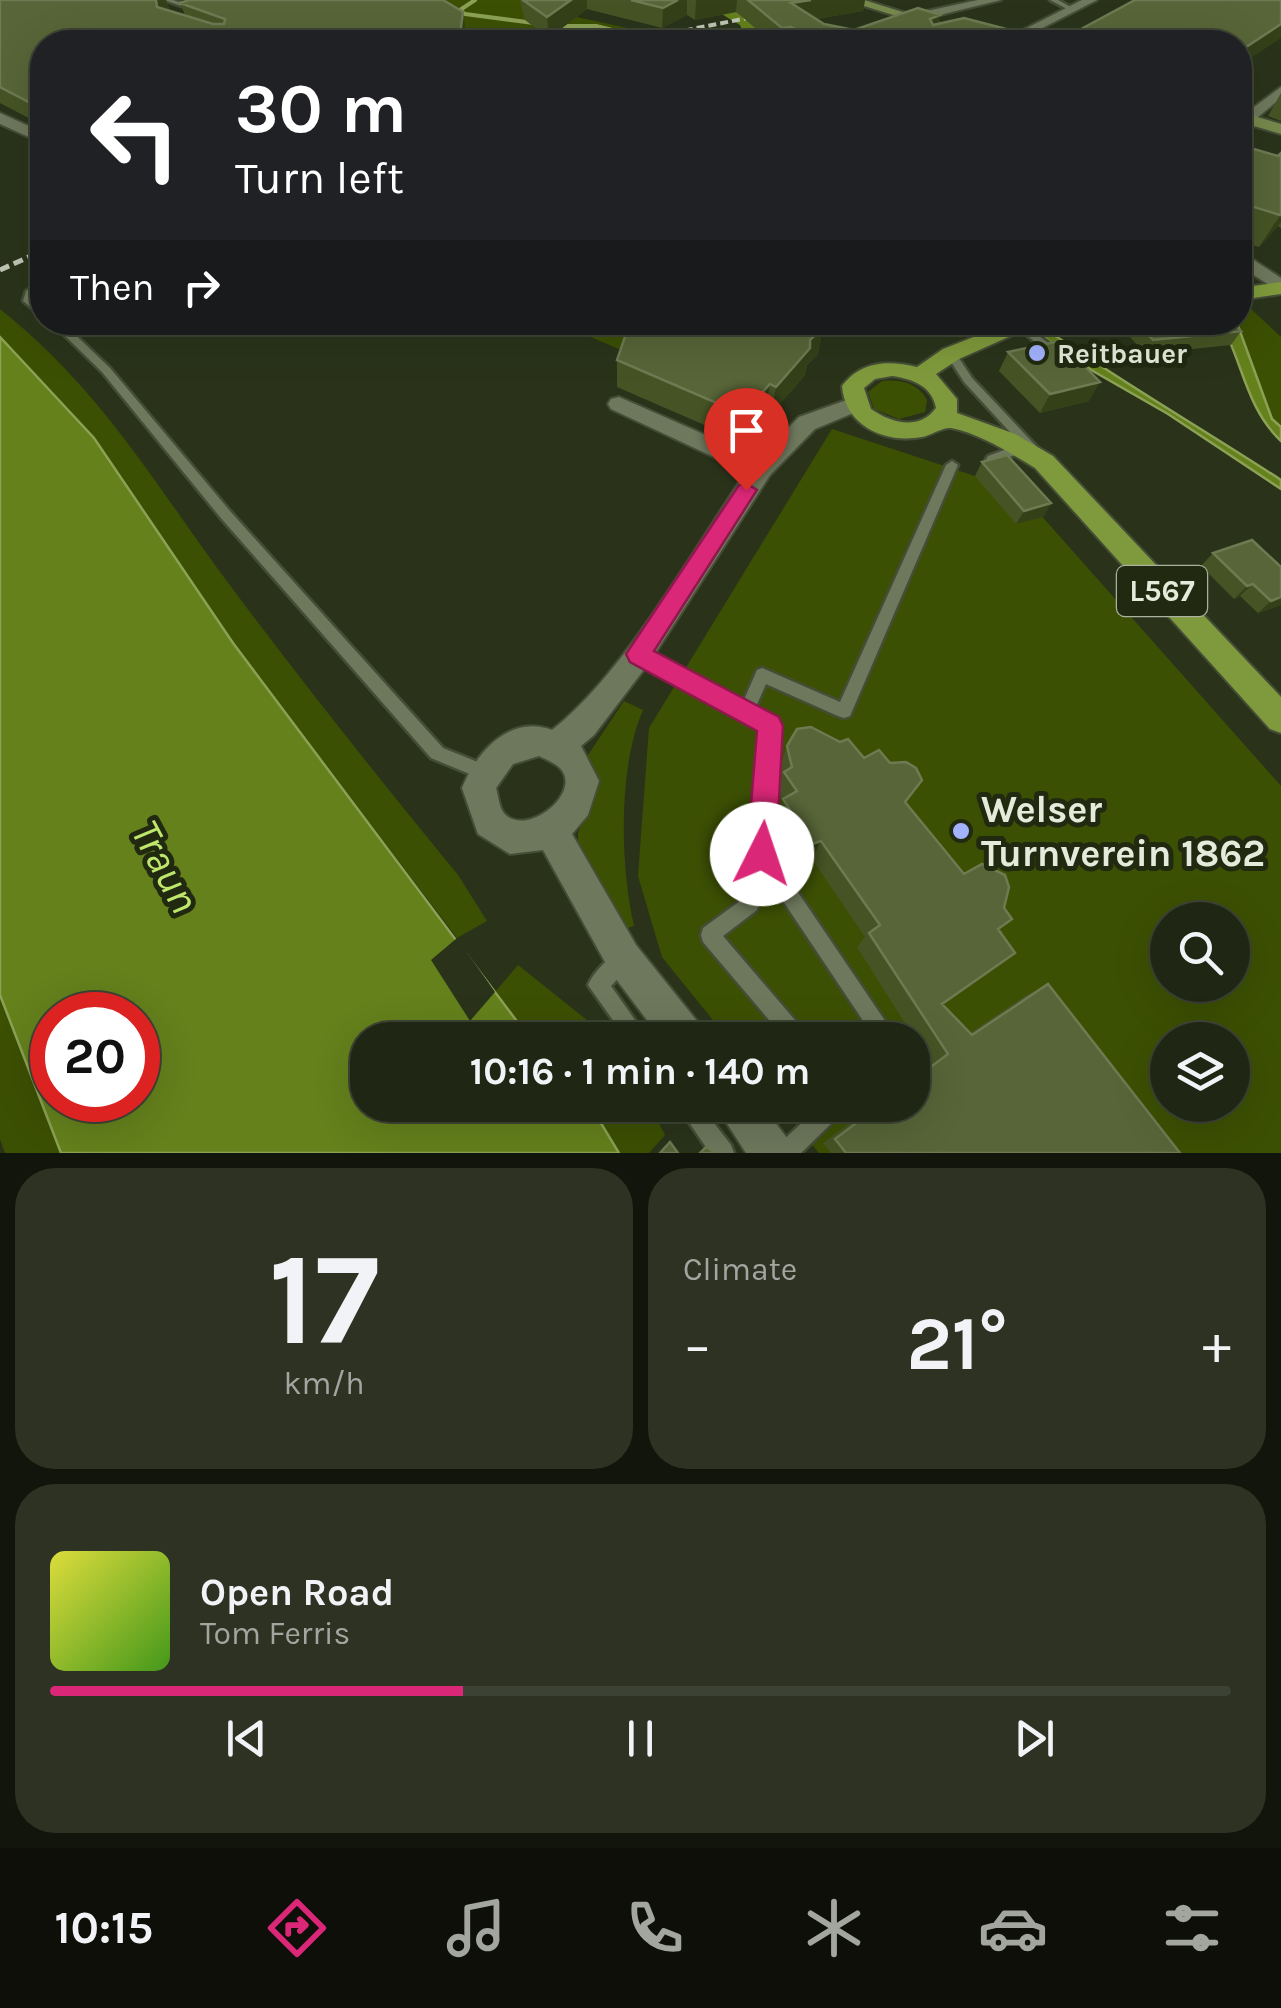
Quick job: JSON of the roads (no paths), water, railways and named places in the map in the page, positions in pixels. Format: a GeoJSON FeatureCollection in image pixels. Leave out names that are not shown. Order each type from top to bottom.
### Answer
{"type":"FeatureCollection","features":[{"type":"Feature","properties":{"kind":"main road"},"geometry":{"type":"LineString","coordinates":[[851,0],[953,30]]}},
{"type":"Feature","properties":{"kind":"main road"},"geometry":{"type":"LineString","coordinates":[[1252,121],[1281,129]]}},
{"type":"Feature","properties":{"kind":"main road"},"geometry":{"type":"LineString","coordinates":[[1252,292],[1281,287]]}},
{"type":"Feature","properties":{"kind":"main road"},"geometry":{"type":"LineString","coordinates":[[920,374],[950,354],[999,335]]}},
{"type":"Feature","properties":{"kind":"main road"},"geometry":{"type":"LineString","coordinates":[[892,369],[920,374],[942,390],[948,408],[944,418],[922,430],[874,422],[855,404],[854,386],[868,373],[892,369]]}},
{"type":"Feature","properties":{"kind":"main road","name":"L567"},"geometry":{"type":"LineString","coordinates":[[944,418],[1033,455],[1281,720]]}},
{"type":"Feature","properties":{"kind":"street"},"geometry":{"type":"LineString","coordinates":[[879,30],[912,18],[996,0]]}},
{"type":"Feature","properties":{"kind":"street"},"geometry":{"type":"LineString","coordinates":[[1031,30],[1091,0]]}},
{"type":"Feature","properties":{"kind":"street"},"geometry":{"type":"LineString","coordinates":[[1252,112],[1279,93]]}},
{"type":"Feature","properties":{"kind":"street"},"geometry":{"type":"LineString","coordinates":[[0,118],[30,132]]}},
{"type":"Feature","properties":{"kind":"street"},"geometry":{"type":"LineString","coordinates":[[1252,266],[1281,287]]}},
{"type":"Feature","properties":{"kind":"street"},"geometry":{"type":"LineString","coordinates":[[619,404],[761,469]]}},
{"type":"Feature","properties":{"kind":"street"},"geometry":{"type":"LineString","coordinates":[[557,746],[583,725],[638,654],[761,469],[807,423],[855,404]]}},
{"type":"Feature","properties":{"kind":"street"},"geometry":{"type":"LineString","coordinates":[[525,742],[557,746],[577,766],[580,795],[575,809],[552,832],[516,837],[500,831],[488,820],[481,805],[484,772],[509,748],[525,742]]}},
{"type":"Feature","properties":{"kind":"street"},"geometry":{"type":"LineString","coordinates":[[552,832],[623,958],[673,1022]]}},
{"type":"Feature","properties":{"kind":"street"},"geometry":{"type":"LineString","coordinates":[[749,1122],[772,1153]]}},
{"type":"Feature","properties":{"kind":"lane"},"geometry":{"type":"LineString","coordinates":[[167,0],[205,13],[187,18]]}},
{"type":"Feature","properties":{"kind":"lane"},"geometry":{"type":"LineString","coordinates":[[1054,0],[1073,10]]}},
{"type":"Feature","properties":{"kind":"lane"},"geometry":{"type":"LineString","coordinates":[[70,335],[106,370],[225,514],[437,754],[484,772]]}},
{"type":"Feature","properties":{"kind":"lane"},"geometry":{"type":"LineString","coordinates":[[1038,335],[1061,358]]}},
{"type":"Feature","properties":{"kind":"lane"},"geometry":{"type":"LineString","coordinates":[[950,354],[1033,455]]}},
{"type":"Feature","properties":{"kind":"lane"},"geometry":{"type":"LineString","coordinates":[[992,458],[1033,455]]}},
{"type":"Feature","properties":{"kind":"lane"},"geometry":{"type":"LineString","coordinates":[[746,712],[762,675],[844,711],[952,465]]}},
{"type":"Feature","properties":{"kind":"lane"},"geometry":{"type":"LineString","coordinates":[[638,654],[770,726],[762,854],[751,904],[710,935],[783,1022]]}},
{"type":"Feature","properties":{"kind":"lane"},"geometry":{"type":"LineString","coordinates":[[762,854],[876,1022]]}},
{"type":"Feature","properties":{"kind":"lane"},"geometry":{"type":"LineString","coordinates":[[623,958],[598,985],[626,1022]]}},
{"type":"Feature","properties":{"kind":"lane"},"geometry":{"type":"LineString","coordinates":[[700,1122],[723,1153]]}},
{"type":"Feature","properties":{"kind":"lane"},"geometry":{"type":"LineString","coordinates":[[786,1153],[818,1122]]}},
{"type":"Feature","properties":{"kind":"water"},"geometry":{"type":"Polygon","coordinates":[[[1040,335],[1055,335],[1281,480],[1281,489],[1168,414],[1079,363],[1040,335]]]}},
{"type":"Feature","properties":{"kind":"water"},"geometry":{"type":"Polygon","coordinates":[[[1227,335],[1241,335],[1272,419],[1281,427],[1281,441],[1252,400],[1227,335]]]}},
{"type":"Feature","properties":{"kind":"water","name":"Traun"},"geometry":{"type":"Polygon","coordinates":[[[0,337],[94,438],[233,643],[517,1022],[350,1022],[350,1122],[600,1122],[619,1153],[61,1153],[49,1122],[160,1122],[160,992],[30,992],[30,1073],[0,995],[0,337]]]}},
{"type":"Feature","properties":{"kind":"waterway"},"geometry":{"type":"LineString","coordinates":[[475,0],[460,10],[465,14],[534,23]]}},
{"type":"Feature","properties":{"kind":"waterway"},"geometry":{"type":"LineString","coordinates":[[707,0],[748,22],[752,30]]}},
{"type":"Feature","properties":{"kind":"waterway"},"geometry":{"type":"LineString","coordinates":[[554,26],[559,30]]}},
{"type":"Feature","properties":{"kind":"waterway"},"geometry":{"type":"LineString","coordinates":[[558,26],[612,30]]}},
{"type":"Feature","properties":{"kind":"railway"},"geometry":{"type":"LineString","coordinates":[[687,30],[773,13]]}},
{"type":"Feature","properties":{"kind":"railway"},"geometry":{"type":"LineString","coordinates":[[0,270],[30,256]]}},
{"type":"Feature","properties":{"kind":"place","name":"Reitbauer"},"geometry":{"type":"Point","coordinates":[1037,353]}},
{"type":"Feature","properties":{"kind":"place","name":"Welser Turnverein 1862"},"geometry":{"type":"Point","coordinates":[961,831]}}]}
